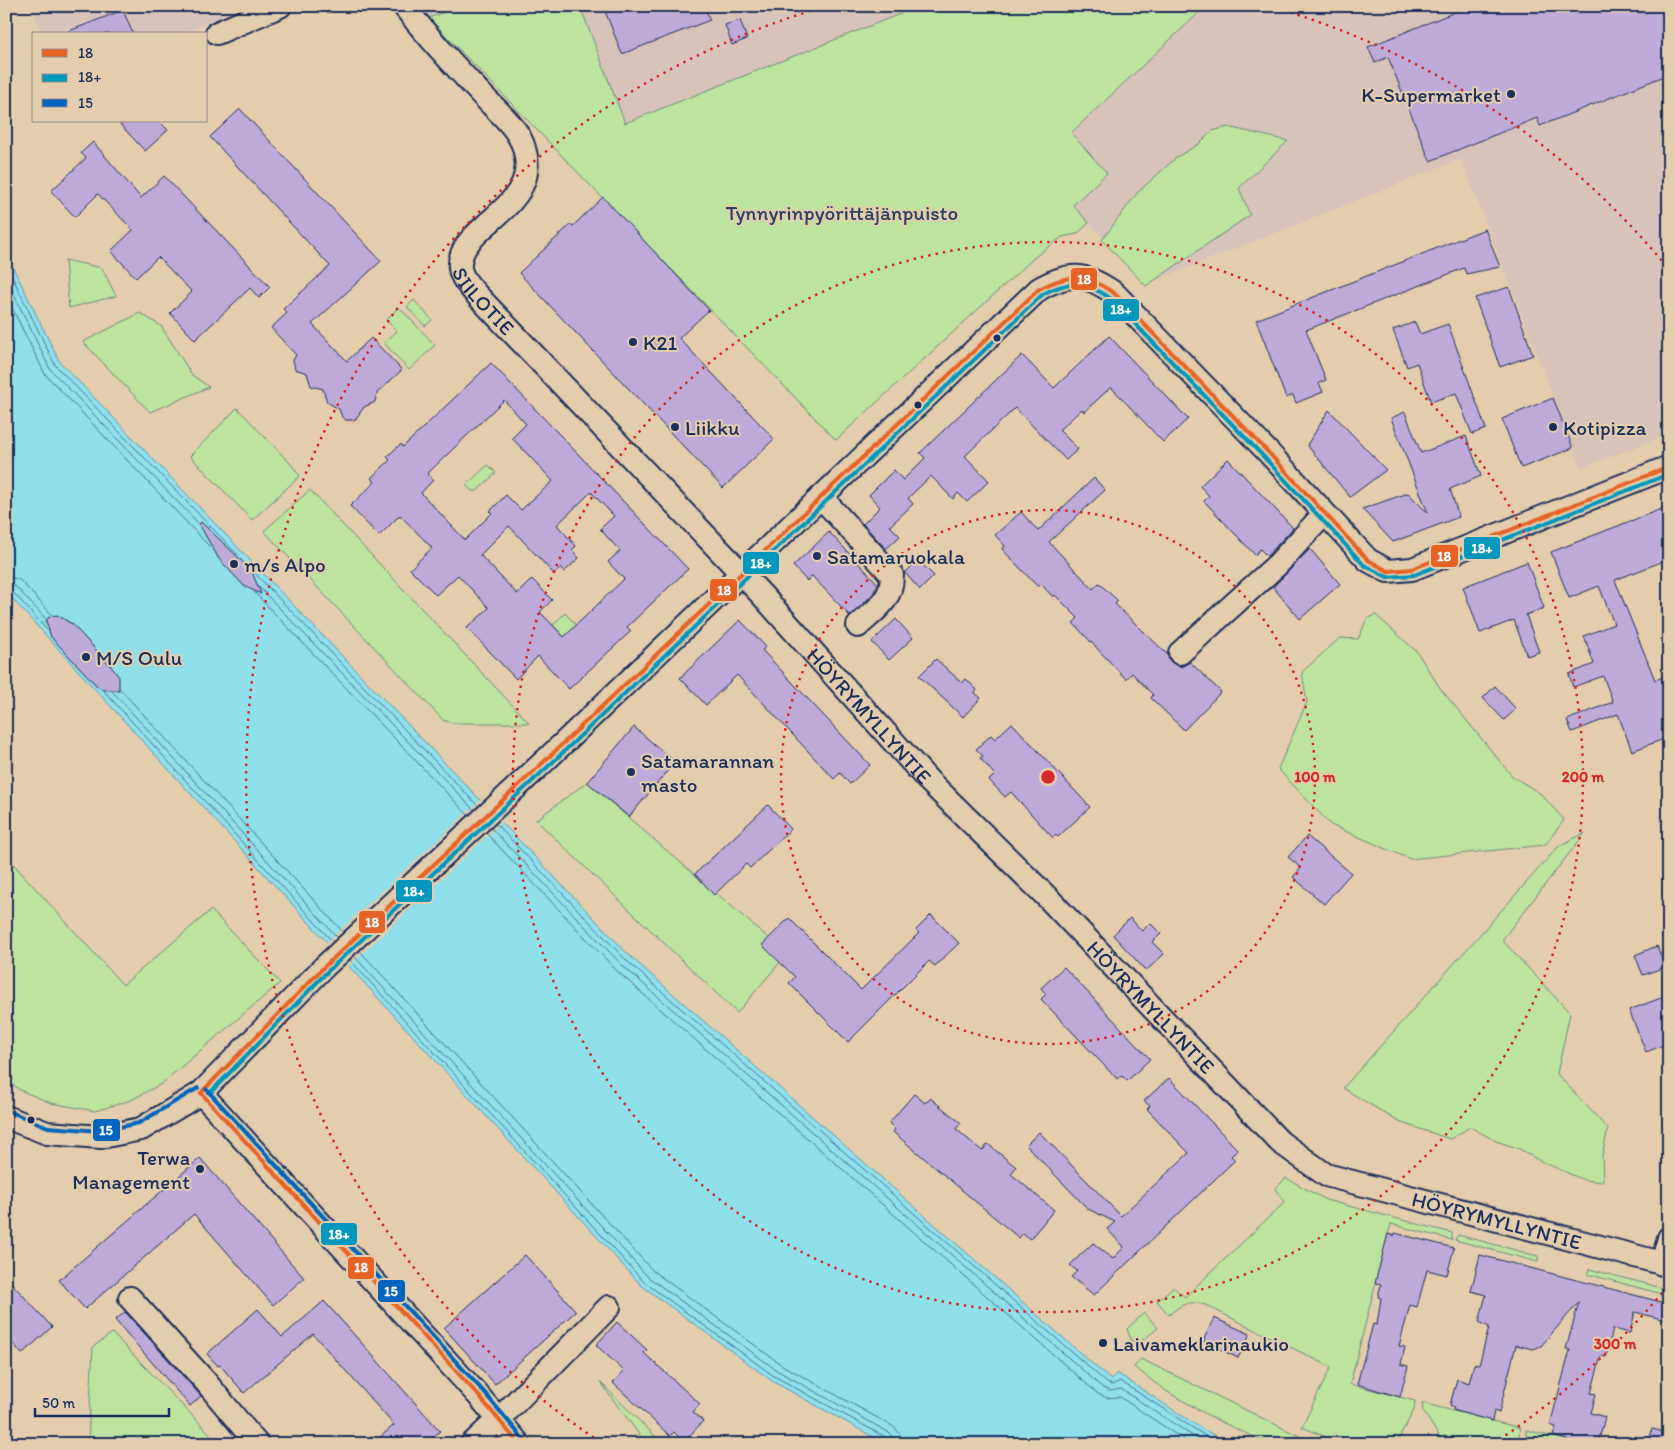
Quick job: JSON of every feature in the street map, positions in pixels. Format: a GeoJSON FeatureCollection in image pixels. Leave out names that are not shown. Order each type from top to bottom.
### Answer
{"type":"FeatureCollection","features":[{"type":"Feature","properties":{"kind":"street"},"geometry":{"type":"LineString","coordinates":[[217,33],[280,6]]}},
{"type":"Feature","properties":{"kind":"street","name":"SIILOTIE"},"geometry":{"type":"LineString","coordinates":[[404,6],[506,121],[524,147],[527,159],[524,184],[517,195],[468,244],[461,259],[460,270],[466,282],[495,316],[740,573]]}},
{"type":"Feature","properties":{"kind":"street"},"geometry":{"type":"LineString","coordinates":[[6,1117],[47,1133],[101,1138],[141,1129],[201,1093],[324,967],[550,756],[1039,289],[1056,279],[1078,276],[1092,279],[1114,293],[1267,451],[1324,514],[1377,566],[1388,571],[1412,569],[1669,467]]}},
{"type":"Feature","properties":{"kind":"street"},"geometry":{"type":"LineString","coordinates":[[821,497],[892,575],[892,590],[884,601],[858,626]]}},
{"type":"Feature","properties":{"kind":"street"},"geometry":{"type":"LineString","coordinates":[[1180,653],[1277,565],[1324,514]]}},
{"type":"Feature","properties":{"kind":"street","name":"HÖYRYMYLLYNTIE"},"geometry":{"type":"LineString","coordinates":[[740,573],[928,780],[1048,898],[1280,1142],[1326,1175],[1665,1264]]}},
{"type":"Feature","properties":{"kind":"street"},"geometry":{"type":"LineString","coordinates":[[201,1093],[472,1388],[519,1444]]}},
{"type":"Feature","properties":{"kind":"street"},"geometry":{"type":"LineString","coordinates":[[1665,1264],[1669,1238]]}},
{"type":"Feature","properties":{"kind":"street"},"geometry":{"type":"LineString","coordinates":[[130,1298],[205,1381],[257,1444]]}},
{"type":"Feature","properties":{"kind":"street"},"geometry":{"type":"LineString","coordinates":[[472,1444],[497,1420],[540,1390],[608,1307]]}},
{"type":"Feature","properties":{"kind":"shaded area"},"geometry":{"type":"Polygon","coordinates":[[[31,6],[250,6],[185,32],[41,32],[31,6]]]}},
{"type":"Feature","properties":{"kind":"shaded area"},"geometry":{"type":"Polygon","coordinates":[[[426,6],[459,6],[429,18],[426,6]]]}},
{"type":"Feature","properties":{"kind":"shaded area"},"geometry":{"type":"Polygon","coordinates":[[[580,6],[920,6],[625,123],[580,6]]]}},
{"type":"Feature","properties":{"kind":"shaded area"},"geometry":{"type":"Polygon","coordinates":[[[1206,6],[1669,6],[1669,434],[1581,468],[1461,159],[1147,284],[1073,206],[1071,133],[1206,6]]]}},
{"type":"Feature","properties":{"kind":"green space","name":"Tynnyrinpyörittäjänpuisto"},"geometry":{"type":"Polygon","coordinates":[[[459,6],[580,6],[625,123],[920,6],[1206,6],[1071,133],[1107,173],[1073,205],[1089,223],[1077,234],[1062,237],[1036,256],[836,440],[429,18],[459,6]]]}},
{"type":"Feature","properties":{"kind":"green space"},"geometry":{"type":"Polygon","coordinates":[[[1228,127],[1288,141],[1239,188],[1250,215],[1146,286],[1102,240],[1138,192],[1177,157],[1199,144],[1212,131],[1228,127]]]}},
{"type":"Feature","properties":{"kind":"green space"},"geometry":{"type":"Polygon","coordinates":[[[65,260],[102,268],[116,296],[69,308],[65,260]]]}},
{"type":"Feature","properties":{"kind":"green space"},"geometry":{"type":"Polygon","coordinates":[[[414,300],[432,320],[425,326],[407,307],[414,300]]]}},
{"type":"Feature","properties":{"kind":"green space"},"geometry":{"type":"Polygon","coordinates":[[[399,307],[435,345],[409,370],[384,343],[397,331],[386,320],[399,307]]]}},
{"type":"Feature","properties":{"kind":"green space"},"geometry":{"type":"Polygon","coordinates":[[[140,313],[161,326],[192,375],[209,387],[150,412],[83,342],[140,313]]]}},
{"type":"Feature","properties":{"kind":"green space"},"geometry":{"type":"Polygon","coordinates":[[[237,408],[300,476],[252,520],[190,456],[237,408]]]}},
{"type":"Feature","properties":{"kind":"green space"},"geometry":{"type":"Polygon","coordinates":[[[488,465],[496,473],[477,491],[472,491],[466,485],[488,465]]]}},
{"type":"Feature","properties":{"kind":"green space"},"geometry":{"type":"Polygon","coordinates":[[[310,490],[529,723],[453,723],[443,720],[264,531],[310,490]]]}},
{"type":"Feature","properties":{"kind":"green space"},"geometry":{"type":"Polygon","coordinates":[[[565,613],[580,629],[568,641],[553,625],[565,613]]]}},
{"type":"Feature","properties":{"kind":"green space"},"geometry":{"type":"Polygon","coordinates":[[[1376,615],[1417,652],[1440,688],[1512,776],[1541,794],[1564,820],[1545,845],[1410,859],[1331,825],[1278,769],[1307,702],[1302,672],[1340,638],[1358,639],[1367,619],[1376,615]]]}},
{"type":"Feature","properties":{"kind":"green space"},"geometry":{"type":"Polygon","coordinates":[[[587,782],[787,954],[737,1013],[536,820],[587,782]]]}},
{"type":"Feature","properties":{"kind":"green space"},"geometry":{"type":"Polygon","coordinates":[[[1585,833],[1502,940],[1570,1013],[1557,1074],[1608,1129],[1602,1156],[1603,1182],[1584,1180],[1538,1160],[1520,1149],[1496,1141],[1470,1127],[1450,1139],[1399,1122],[1343,1088],[1559,846],[1585,833]]]}},
{"type":"Feature","properties":{"kind":"green space"},"geometry":{"type":"Polygon","coordinates":[[[6,856],[123,985],[211,910],[280,983],[161,1084],[131,1100],[95,1111],[51,1103],[20,1090],[6,1079],[6,856]]]}},
{"type":"Feature","properties":{"kind":"green space"},"geometry":{"type":"Polygon","coordinates":[[[1286,1178],[1326,1200],[1452,1233],[1452,1240],[1391,1224],[1388,1234],[1350,1384],[1415,1401],[1414,1410],[1396,1444],[1347,1444],[1342,1442],[1343,1439],[1333,1436],[1331,1439],[1302,1427],[1331,1367],[1205,1305],[1186,1304],[1177,1308],[1169,1315],[1157,1301],[1173,1287],[1185,1297],[1285,1202],[1275,1189],[1286,1178]]]}},
{"type":"Feature","properties":{"kind":"green space"},"geometry":{"type":"Polygon","coordinates":[[[1458,1235],[1538,1256],[1538,1262],[1455,1240],[1458,1235]]]}},
{"type":"Feature","properties":{"kind":"green space"},"geometry":{"type":"Polygon","coordinates":[[[1589,1269],[1666,1289],[1666,1295],[1587,1274],[1589,1269]]]}},
{"type":"Feature","properties":{"kind":"green space"},"geometry":{"type":"Polygon","coordinates":[[[1144,1313],[1158,1328],[1134,1347],[1127,1329],[1144,1313]]]}},
{"type":"Feature","properties":{"kind":"green space"},"geometry":{"type":"Polygon","coordinates":[[[112,1333],[211,1435],[200,1444],[88,1444],[93,1347],[112,1333]]]}},
{"type":"Feature","properties":{"kind":"green space"},"geometry":{"type":"Polygon","coordinates":[[[1141,1359],[1319,1444],[1267,1443],[1215,1419],[1166,1391],[1134,1367],[1141,1359]]]}},
{"type":"Feature","properties":{"kind":"green space"},"geometry":{"type":"Polygon","coordinates":[[[600,1382],[663,1444],[648,1444],[644,1441],[600,1382]]]}},
{"type":"Feature","properties":{"kind":"green space"},"geometry":{"type":"Polygon","coordinates":[[[1422,1403],[1520,1428],[1519,1436],[1523,1442],[1444,1444],[1423,1411],[1422,1403]]]}},
{"type":"Feature","properties":{"kind":"green space"},"geometry":{"type":"Polygon","coordinates":[[[1526,1430],[1581,1444],[1534,1444],[1526,1435],[1526,1430]]]}},
{"type":"Feature","properties":{"kind":"water"},"geometry":{"type":"Polygon","coordinates":[[[6,253],[59,361],[631,957],[1111,1380],[1117,1373],[1196,1425],[1230,1444],[886,1444],[772,1381],[641,1285],[6,592],[6,253]]]}},
{"type":"Feature","properties":{"kind":"pier"},"geometry":{"type":"Polygon","coordinates":[[[482,799],[503,821],[347,968],[325,944],[482,799]]]}},
{"type":"Feature","properties":{"kind":"building"},"geometry":{"type":"Polygon","coordinates":[[[603,6],[704,6],[710,20],[622,54],[603,6]]]}},
{"type":"Feature","properties":{"kind":"building","name":"K-Supermarket"},"geometry":{"type":"Polygon","coordinates":[[[1470,6],[1669,6],[1669,74],[1540,126],[1537,118],[1430,161],[1388,57],[1375,63],[1368,47],[1470,6]]]}},
{"type":"Feature","properties":{"kind":"building"},"geometry":{"type":"Polygon","coordinates":[[[123,10],[132,32],[67,32],[123,10]]]}},
{"type":"Feature","properties":{"kind":"building"},"geometry":{"type":"Polygon","coordinates":[[[740,20],[747,39],[732,45],[725,25],[740,20]]]}},
{"type":"Feature","properties":{"kind":"building"},"geometry":{"type":"Polygon","coordinates":[[[240,109],[381,261],[312,324],[347,361],[371,338],[402,370],[377,393],[375,402],[364,407],[355,420],[346,420],[342,417],[339,409],[327,402],[323,389],[311,386],[307,373],[295,369],[293,360],[296,355],[271,328],[287,313],[283,309],[330,266],[210,137],[240,109]]]}},
{"type":"Feature","properties":{"kind":"building"},"geometry":{"type":"Polygon","coordinates":[[[118,122],[160,122],[168,130],[145,151],[118,122]]]}},
{"type":"Feature","properties":{"kind":"building"},"geometry":{"type":"Polygon","coordinates":[[[93,142],[141,198],[164,176],[270,287],[259,298],[250,288],[195,340],[170,313],[192,292],[158,257],[136,278],[111,251],[133,230],[98,194],[75,217],[51,191],[86,158],[81,153],[93,142]]]}},
{"type":"Feature","properties":{"kind":"building","name":"K21"},"geometry":{"type":"Polygon","coordinates":[[[603,197],[709,310],[679,338],[774,439],[723,488],[519,273],[603,197]]]}},
{"type":"Feature","properties":{"kind":"building"},"geometry":{"type":"Polygon","coordinates":[[[1485,229],[1500,267],[1466,274],[1464,268],[1306,330],[1326,380],[1319,383],[1323,392],[1296,403],[1293,395],[1286,398],[1256,320],[1485,229]]]}},
{"type":"Feature","properties":{"kind":"building"},"geometry":{"type":"Polygon","coordinates":[[[1509,287],[1533,355],[1500,367],[1475,298],[1509,287]]]}},
{"type":"Feature","properties":{"kind":"building"},"geometry":{"type":"Polygon","coordinates":[[[1415,322],[1420,334],[1448,324],[1486,429],[1472,434],[1456,393],[1431,402],[1417,363],[1407,367],[1393,330],[1415,322]]]}},
{"type":"Feature","properties":{"kind":"building"},"geometry":{"type":"Polygon","coordinates":[[[1109,336],[1188,419],[1163,442],[1111,387],[1084,412],[1082,409],[1059,430],[1078,449],[1066,460],[1015,408],[965,456],[989,481],[967,502],[958,493],[953,499],[931,476],[908,498],[913,504],[890,526],[900,536],[886,549],[863,524],[880,507],[869,495],[894,470],[903,480],[925,458],[920,453],[1022,355],[1054,388],[1109,336]]]}},
{"type":"Feature","properties":{"kind":"building"},"geometry":{"type":"Polygon","coordinates":[[[491,363],[688,569],[627,627],[631,631],[569,689],[538,656],[516,679],[467,628],[489,608],[458,575],[436,595],[410,569],[432,548],[400,515],[379,536],[350,506],[375,482],[371,478],[390,460],[387,457],[401,444],[403,447],[491,363]],[[504,400],[427,474],[433,480],[421,493],[465,540],[492,513],[490,511],[506,495],[521,510],[553,481],[512,438],[526,424],[504,400]],[[591,492],[557,525],[576,546],[572,550],[579,558],[564,572],[561,568],[554,574],[509,526],[480,555],[517,594],[532,579],[552,600],[540,612],[564,637],[624,579],[608,562],[620,551],[600,529],[614,516],[591,492]]]}},
{"type":"Feature","properties":{"kind":"building"},"geometry":{"type":"Polygon","coordinates":[[[1553,398],[1573,448],[1521,468],[1502,419],[1553,398]]]}},
{"type":"Feature","properties":{"kind":"building"},"geometry":{"type":"Polygon","coordinates":[[[1329,410],[1386,470],[1350,497],[1307,445],[1329,410]]]}},
{"type":"Feature","properties":{"kind":"building"},"geometry":{"type":"Polygon","coordinates":[[[1405,412],[1421,453],[1466,436],[1481,476],[1450,489],[1459,517],[1393,542],[1362,509],[1408,493],[1428,513],[1391,418],[1405,412]]]}},
{"type":"Feature","properties":{"kind":"building"},"geometry":{"type":"Polygon","coordinates":[[[1228,459],[1293,528],[1267,556],[1260,549],[1255,555],[1204,501],[1209,496],[1200,486],[1228,459]]]}},
{"type":"Feature","properties":{"kind":"building"},"geometry":{"type":"Polygon","coordinates":[[[1094,478],[1105,490],[1049,542],[1093,589],[1099,583],[1118,601],[1115,604],[1167,654],[1171,662],[1181,667],[1190,662],[1221,692],[1184,730],[1151,698],[1153,695],[1132,673],[1126,679],[1073,623],[1078,618],[1041,584],[1038,587],[1002,549],[1005,546],[995,535],[1021,512],[1038,531],[1094,478]]]}},
{"type":"Feature","properties":{"kind":"building"},"geometry":{"type":"Polygon","coordinates":[[[1669,506],[1669,559],[1615,580],[1655,680],[1663,677],[1669,691],[1669,737],[1632,751],[1618,714],[1572,732],[1567,720],[1613,702],[1603,676],[1573,687],[1569,674],[1594,664],[1584,636],[1614,624],[1599,586],[1569,598],[1551,552],[1669,506]]]}},
{"type":"Feature","properties":{"kind":"building","name":"m/s Alpo"},"geometry":{"type":"Polygon","coordinates":[[[201,522],[252,572],[261,594],[244,586],[219,559],[199,524],[201,522]]]}},
{"type":"Feature","properties":{"kind":"building"},"geometry":{"type":"Polygon","coordinates":[[[829,532],[878,584],[872,595],[850,616],[812,576],[807,581],[793,566],[829,532]]]}},
{"type":"Feature","properties":{"kind":"building"},"geometry":{"type":"Polygon","coordinates":[[[1310,549],[1340,584],[1300,619],[1273,587],[1310,549]]]}},
{"type":"Feature","properties":{"kind":"building"},"geometry":{"type":"Polygon","coordinates":[[[918,560],[934,576],[920,590],[905,573],[918,560]]]}},
{"type":"Feature","properties":{"kind":"building"},"geometry":{"type":"Polygon","coordinates":[[[1527,562],[1544,608],[1526,615],[1539,652],[1527,656],[1514,620],[1480,633],[1463,587],[1527,562]]]}},
{"type":"Feature","properties":{"kind":"building","name":"M/S Oulu"},"geometry":{"type":"Polygon","coordinates":[[[57,615],[72,624],[110,665],[119,677],[119,690],[103,690],[97,686],[51,637],[46,621],[49,617],[57,615]]]}},
{"type":"Feature","properties":{"kind":"building"},"geometry":{"type":"Polygon","coordinates":[[[896,619],[913,638],[889,660],[872,642],[896,619]]]}},
{"type":"Feature","properties":{"kind":"building"},"geometry":{"type":"Polygon","coordinates":[[[740,620],[766,647],[762,650],[870,765],[850,784],[840,773],[834,779],[737,675],[706,705],[680,678],[740,620]]]}},
{"type":"Feature","properties":{"kind":"building"},"geometry":{"type":"Polygon","coordinates":[[[936,659],[962,683],[966,679],[977,690],[975,693],[981,698],[963,717],[919,676],[936,659]]]}},
{"type":"Feature","properties":{"kind":"building"},"geometry":{"type":"Polygon","coordinates":[[[1495,686],[1516,709],[1504,720],[1483,698],[1495,686]]]}},
{"type":"Feature","properties":{"kind":"building"},"geometry":{"type":"Polygon","coordinates":[[[1012,723],[1090,807],[1058,837],[1056,835],[1053,838],[1011,792],[1005,797],[989,780],[995,775],[980,758],[983,756],[976,749],[991,735],[995,739],[1012,723]]]}},
{"type":"Feature","properties":{"kind":"building","name":"Satamarannan masto"},"geometry":{"type":"Polygon","coordinates":[[[634,727],[675,762],[629,817],[587,782],[634,727]]]}},
{"type":"Feature","properties":{"kind":"building"},"geometry":{"type":"Polygon","coordinates":[[[768,805],[791,829],[750,868],[746,864],[714,895],[695,874],[768,805]]]}},
{"type":"Feature","properties":{"kind":"building"},"geometry":{"type":"Polygon","coordinates":[[[1307,836],[1351,873],[1324,904],[1293,877],[1301,868],[1288,857],[1307,836]]]}},
{"type":"Feature","properties":{"kind":"building"},"geometry":{"type":"Polygon","coordinates":[[[931,915],[959,943],[935,966],[929,961],[848,1042],[789,983],[795,977],[762,945],[789,918],[861,990],[919,933],[916,930],[931,915]]]}},
{"type":"Feature","properties":{"kind":"building"},"geometry":{"type":"Polygon","coordinates":[[[1130,918],[1142,931],[1150,923],[1161,934],[1152,942],[1164,954],[1146,971],[1113,935],[1130,918]]]}},
{"type":"Feature","properties":{"kind":"building"},"geometry":{"type":"Polygon","coordinates":[[[1657,946],[1665,967],[1643,975],[1635,955],[1657,946]]]}},
{"type":"Feature","properties":{"kind":"building"},"geometry":{"type":"Polygon","coordinates":[[[1064,967],[1150,1059],[1127,1081],[1122,1076],[1117,1079],[1041,999],[1046,994],[1041,988],[1064,967]]]}},
{"type":"Feature","properties":{"kind":"building"},"geometry":{"type":"Polygon","coordinates":[[[1669,995],[1669,1043],[1646,1052],[1629,1010],[1669,995]]]}},
{"type":"Feature","properties":{"kind":"building"},"geometry":{"type":"Polygon","coordinates":[[[1169,1078],[1238,1150],[1231,1156],[1235,1160],[1094,1295],[1071,1277],[1077,1271],[1070,1265],[1093,1243],[1113,1259],[1124,1247],[1107,1229],[1115,1222],[1088,1209],[1026,1145],[1039,1132],[1121,1216],[1189,1153],[1147,1109],[1150,1106],[1144,1101],[1169,1078]]]}},
{"type":"Feature","properties":{"kind":"building"},"geometry":{"type":"Polygon","coordinates":[[[914,1094],[925,1103],[930,1098],[961,1123],[956,1129],[982,1151],[988,1144],[1016,1167],[1011,1174],[1054,1210],[1030,1239],[1023,1233],[1019,1238],[893,1132],[895,1129],[889,1123],[914,1094]]]}},
{"type":"Feature","properties":{"kind":"building"},"geometry":{"type":"Polygon","coordinates":[[[200,1158],[304,1278],[273,1305],[194,1214],[85,1309],[59,1280],[200,1158]]]}},
{"type":"Feature","properties":{"kind":"building"},"geometry":{"type":"Polygon","coordinates":[[[1395,1233],[1454,1248],[1447,1275],[1427,1270],[1417,1307],[1410,1305],[1399,1346],[1405,1347],[1401,1364],[1408,1366],[1400,1397],[1357,1384],[1373,1324],[1377,1325],[1381,1298],[1378,1297],[1381,1284],[1375,1283],[1388,1234],[1394,1236],[1395,1233]]]}},
{"type":"Feature","properties":{"kind":"building"},"geometry":{"type":"Polygon","coordinates":[[[525,1255],[576,1311],[495,1384],[444,1328],[525,1255]]]}},
{"type":"Feature","properties":{"kind":"building"},"geometry":{"type":"Polygon","coordinates":[[[1480,1255],[1669,1304],[1669,1321],[1635,1312],[1630,1333],[1613,1329],[1606,1357],[1601,1356],[1591,1393],[1596,1394],[1591,1413],[1605,1417],[1598,1444],[1581,1444],[1553,1436],[1556,1427],[1550,1425],[1570,1350],[1566,1349],[1579,1302],[1541,1346],[1533,1349],[1516,1345],[1499,1413],[1494,1411],[1492,1421],[1453,1410],[1454,1407],[1450,1405],[1457,1379],[1469,1383],[1474,1364],[1479,1365],[1489,1327],[1479,1322],[1486,1295],[1471,1291],[1480,1255]]]}},
{"type":"Feature","properties":{"kind":"building"},"geometry":{"type":"Polygon","coordinates":[[[6,1277],[52,1327],[22,1354],[6,1335],[6,1277]]]}},
{"type":"Feature","properties":{"kind":"building"},"geometry":{"type":"Polygon","coordinates":[[[324,1301],[440,1431],[425,1444],[372,1444],[394,1425],[313,1334],[244,1393],[220,1365],[218,1366],[207,1354],[258,1309],[282,1337],[324,1301]]]}},
{"type":"Feature","properties":{"kind":"building"},"geometry":{"type":"Polygon","coordinates":[[[125,1312],[201,1396],[190,1406],[115,1320],[125,1312]]]}},
{"type":"Feature","properties":{"kind":"building"},"geometry":{"type":"Polygon","coordinates":[[[1214,1318],[1250,1334],[1238,1358],[1203,1341],[1214,1318]]]}},
{"type":"Feature","properties":{"kind":"building"},"geometry":{"type":"Polygon","coordinates":[[[617,1322],[647,1350],[644,1353],[700,1404],[693,1412],[703,1421],[684,1442],[674,1432],[670,1436],[613,1383],[624,1371],[596,1345],[617,1322]]]}},
{"type":"Feature","properties":{"kind":"building"},"geometry":{"type":"Polygon","coordinates":[[[1652,1429],[1669,1433],[1669,1444],[1649,1444],[1652,1429]]]}},
{"type":"Feature","properties":{"kind":"transit line","name":"18"},"geometry":{"type":"LineString","coordinates":[[201,1093],[324,967],[550,756],[1039,289],[1050,284],[1069,278],[1086,279],[1114,293],[1267,451],[1368,560],[1388,571],[1412,569],[1669,467]]}},
{"type":"Feature","properties":{"kind":"transit line","name":"18+"},"geometry":{"type":"LineString","coordinates":[[524,1440],[483,1391],[210,1093],[328,971],[554,761],[1043,294],[1062,286],[1077,284],[1085,285],[1110,298],[1262,455],[1364,565],[1387,577],[1414,575],[1669,474]]}},
{"type":"Feature","properties":{"kind":"transit line","name":"15"},"geometry":{"type":"LineString","coordinates":[[8,1111],[48,1127],[101,1131],[139,1123],[198,1088]]}},
{"type":"Feature","properties":{"kind":"transit line","name":"15"},"geometry":{"type":"LineString","coordinates":[[206,1089],[483,1391],[524,1440]]}},
{"type":"Feature","properties":{"kind":"transit line","name":"18"},"geometry":{"type":"LineString","coordinates":[[201,1093],[478,1395],[519,1444]]}},
{"type":"Feature","properties":{"kind":"place","name":"K-Supermarket"},"geometry":{"type":"Point","coordinates":[1511,94]}},
{"type":"Feature","properties":{"kind":"place","name":"K21"},"geometry":{"type":"Point","coordinates":[633,342]}},
{"type":"Feature","properties":{"kind":"place","name":"Liikku"},"geometry":{"type":"Point","coordinates":[675,427]}},
{"type":"Feature","properties":{"kind":"place","name":"Kotipizza"},"geometry":{"type":"Point","coordinates":[1553,427]}},
{"type":"Feature","properties":{"kind":"place","name":"Satamaruokala"},"geometry":{"type":"Point","coordinates":[817,556]}},
{"type":"Feature","properties":{"kind":"place","name":"m/s Alpo"},"geometry":{"type":"Point","coordinates":[234,564]}},
{"type":"Feature","properties":{"kind":"place","name":"M/S Oulu"},"geometry":{"type":"Point","coordinates":[86,657]}},
{"type":"Feature","properties":{"kind":"place","name":"Satamarannan masto"},"geometry":{"type":"Point","coordinates":[631,772]}},
{"type":"Feature","properties":{"kind":"place","name":"Terwa Management"},"geometry":{"type":"Point","coordinates":[200,1169]}},
{"type":"Feature","properties":{"kind":"place","name":"Laivameklarinaukio"},"geometry":{"type":"Point","coordinates":[1103,1343]}}]}
